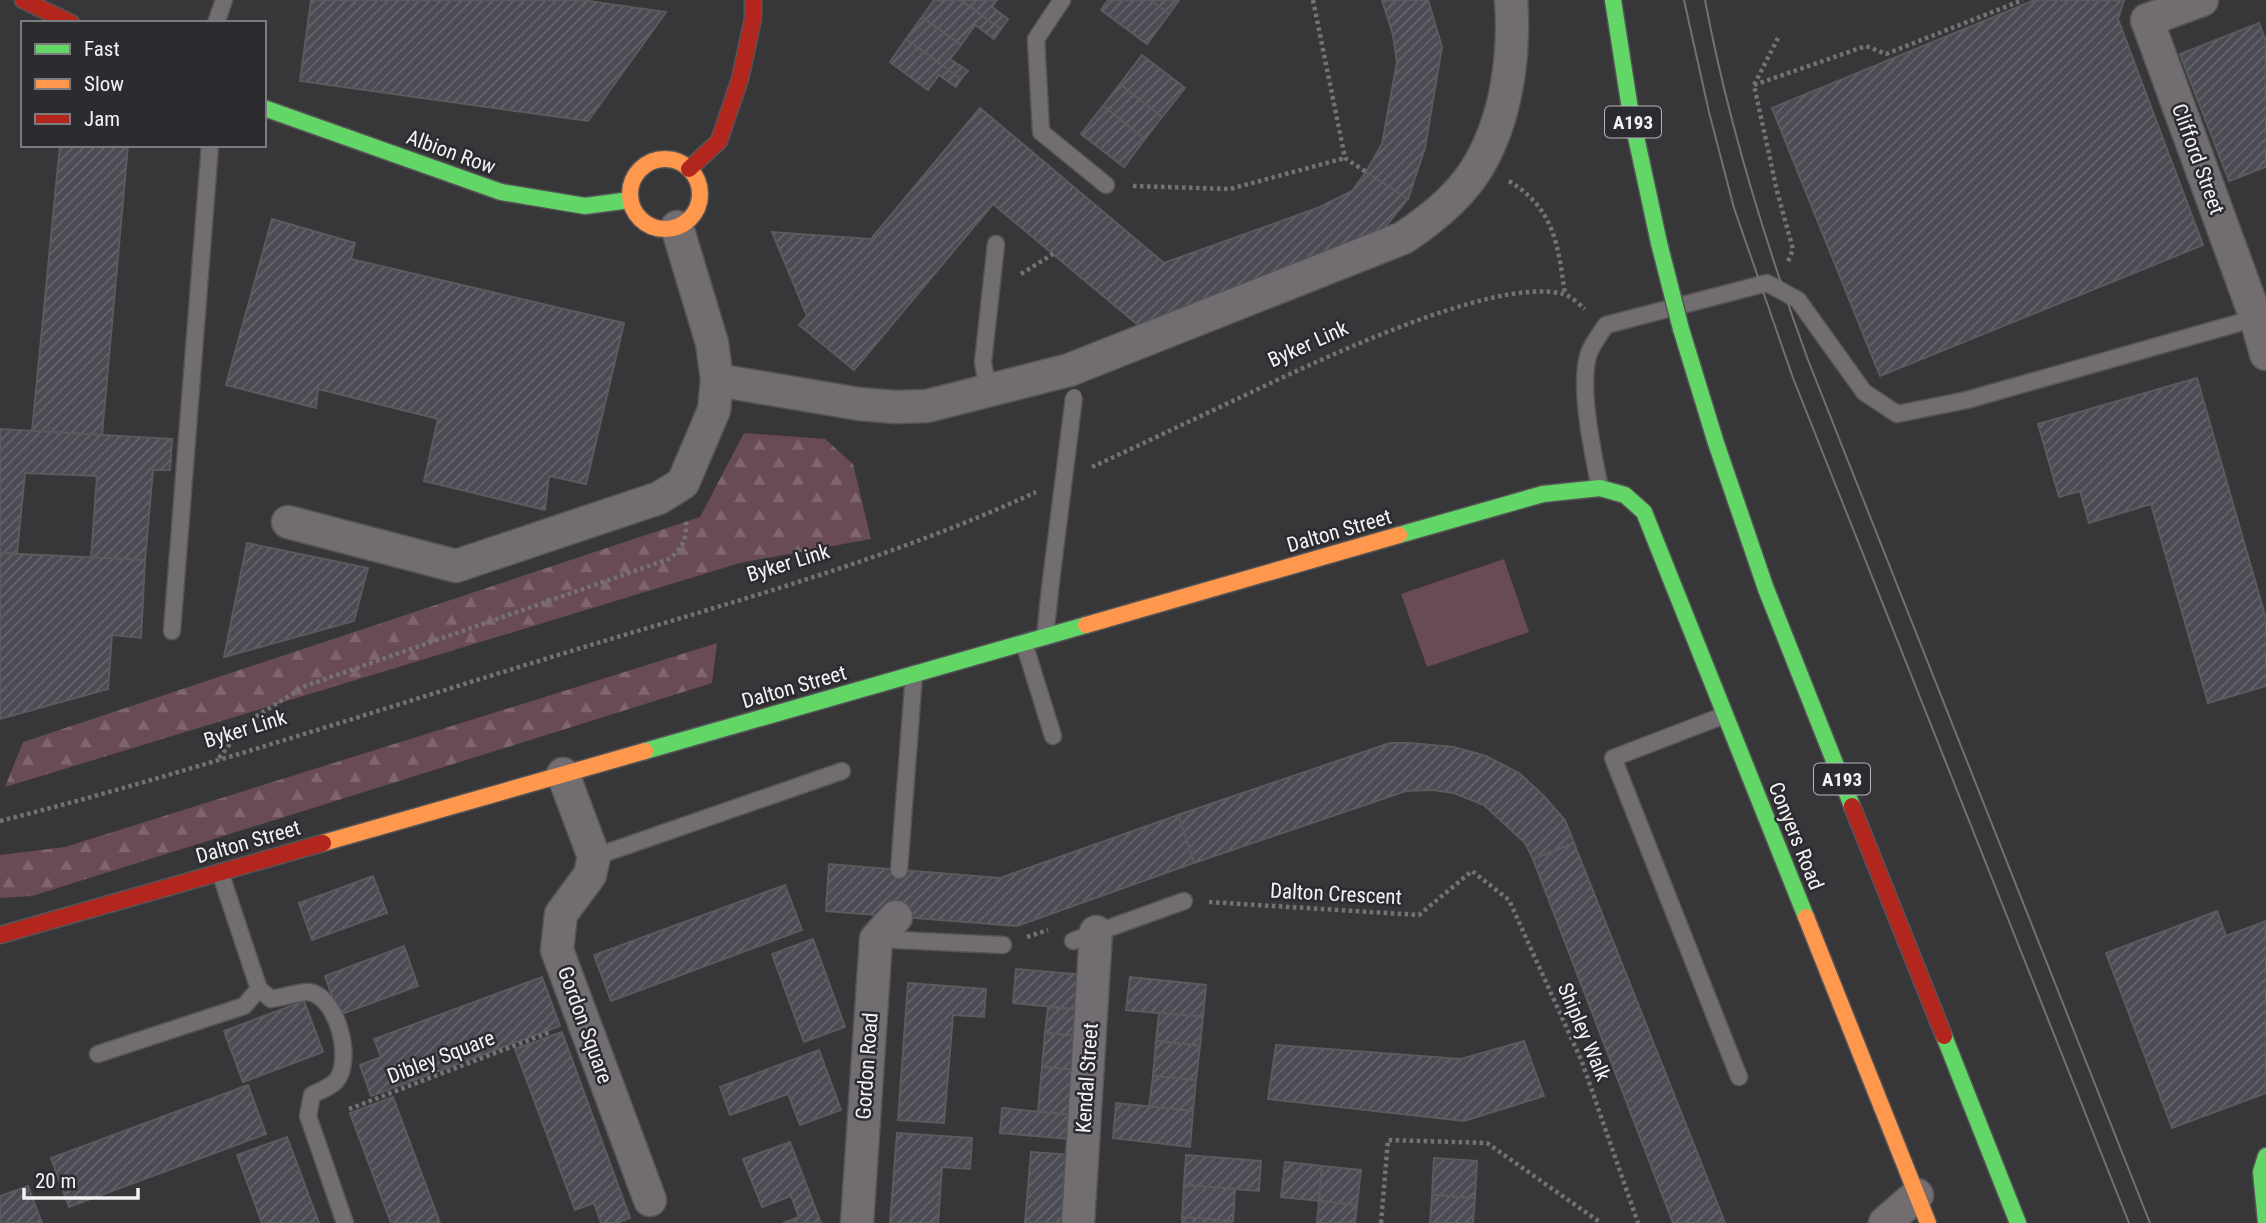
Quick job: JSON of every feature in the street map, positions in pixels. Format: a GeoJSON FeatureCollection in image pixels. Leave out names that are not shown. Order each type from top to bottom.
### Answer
{"type":"FeatureCollection","features":[{"type":"Feature","properties":{"kind":"street"},"geometry":{"type":"LineString","coordinates":[[23,0],[67,21]]}},
{"type":"Feature","properties":{"kind":"street"},"geometry":{"type":"LineString","coordinates":[[689,169],[719,141],[740,79],[753,19],[753,0]]}},
{"type":"Feature","properties":{"kind":"street"},"geometry":{"type":"LineString","coordinates":[[717,380],[859,404],[896,407],[927,406],[988,391],[1071,384],[1403,238],[1426,223],[1446,205],[1480,164],[1492,136],[1506,86],[1513,28],[1511,0]]}},
{"type":"Feature","properties":{"kind":"street","name":"A193"},"geometry":{"type":"LineString","coordinates":[[1613,0],[1630,109],[1659,243],[1681,330],[1716,443],[1766,589],[2018,1223]]}},
{"type":"Feature","properties":{"kind":"street","name":"Clifford Street"},"geometry":{"type":"LineString","coordinates":[[2202,0],[2147,20],[2258,311],[2266,354]]}},
{"type":"Feature","properties":{"kind":"street","name":"Albion Row"},"geometry":{"type":"LineString","coordinates":[[266,109],[501,192],[585,206],[631,200]]}},
{"type":"Feature","properties":{"kind":"street"},"geometry":{"type":"LineString","coordinates":[[670,159],[689,169],[700,190],[695,212],[687,221],[667,229],[648,225],[634,210],[631,200],[634,179],[639,170],[649,163],[670,159]]}},
{"type":"Feature","properties":{"kind":"street"},"geometry":{"type":"LineString","coordinates":[[288,522],[456,566],[659,498],[683,483],[714,410],[717,380],[712,342],[677,227]]}},
{"type":"Feature","properties":{"kind":"street","name":"Dalton Street"},"geometry":{"type":"LineString","coordinates":[[0,935],[1543,494],[1600,488]]}},
{"type":"Feature","properties":{"kind":"street","name":"Conyers Road"},"geometry":{"type":"LineString","coordinates":[[1600,488],[1625,495],[1644,512],[1923,1209]]}},
{"type":"Feature","properties":{"kind":"street"},"geometry":{"type":"LineString","coordinates":[[563,774],[594,857]]}},
{"type":"Feature","properties":{"kind":"street","name":"Gordon Square"},"geometry":{"type":"LineString","coordinates":[[594,857],[590,875],[561,914],[557,950],[650,1200]]}},
{"type":"Feature","properties":{"kind":"street","name":"Gordon Road"},"geometry":{"type":"LineString","coordinates":[[857,1223],[886,928]]}},
{"type":"Feature","properties":{"kind":"street","name":"Kendal Street"},"geometry":{"type":"LineString","coordinates":[[1078,1223],[1085,937]]}},
{"type":"Feature","properties":{"kind":"street"},"geometry":{"type":"LineString","coordinates":[[2266,1156],[2261,1172],[2266,1222]]}},
{"type":"Feature","properties":{"kind":"street"},"geometry":{"type":"LineString","coordinates":[[1885,1223],[1923,1209]]}},
{"type":"Feature","properties":{"kind":"lane"},"geometry":{"type":"LineString","coordinates":[[217,21],[223,0]]}},
{"type":"Feature","properties":{"kind":"lane"},"geometry":{"type":"LineString","coordinates":[[1062,0],[1036,39],[1041,132],[1106,185]]}},
{"type":"Feature","properties":{"kind":"lane"},"geometry":{"type":"LineString","coordinates":[[172,631],[210,147]]}},
{"type":"Feature","properties":{"kind":"lane"},"geometry":{"type":"LineString","coordinates":[[988,391],[983,362],[996,244]]}},
{"type":"Feature","properties":{"kind":"lane"},"geometry":{"type":"LineString","coordinates":[[1600,488],[1584,378],[1589,354],[1606,325],[1767,284],[1798,300],[1864,393],[1897,414],[1967,400],[2258,311]]}},
{"type":"Feature","properties":{"kind":"lane"},"geometry":{"type":"LineString","coordinates":[[1045,636],[1071,384]]}},
{"type":"Feature","properties":{"kind":"lane"},"geometry":{"type":"LineString","coordinates":[[1024,643],[1053,736]]}},
{"type":"Feature","properties":{"kind":"lane"},"geometry":{"type":"LineString","coordinates":[[899,870],[914,674]]}},
{"type":"Feature","properties":{"kind":"lane"},"geometry":{"type":"LineString","coordinates":[[1726,715],[1613,758],[1739,1077]]}},
{"type":"Feature","properties":{"kind":"lane"},"geometry":{"type":"LineString","coordinates":[[594,857],[842,771]]}},
{"type":"Feature","properties":{"kind":"lane"},"geometry":{"type":"LineString","coordinates":[[220,872],[259,989],[271,999],[309,991],[324,999],[335,1017],[344,1044],[345,1062],[336,1081],[312,1095],[308,1116],[345,1223]]}},
{"type":"Feature","properties":{"kind":"lane"},"geometry":{"type":"LineString","coordinates":[[1085,937],[1184,901]]}},
{"type":"Feature","properties":{"kind":"lane"},"geometry":{"type":"LineString","coordinates":[[886,928],[1003,945]]}},
{"type":"Feature","properties":{"kind":"lane"},"geometry":{"type":"LineString","coordinates":[[98,1054],[244,1006],[259,989]]}},
{"type":"Feature","properties":{"kind":"path"},"geometry":{"type":"LineString","coordinates":[[1313,0],[1345,158],[1366,172]]}},
{"type":"Feature","properties":{"kind":"path"},"geometry":{"type":"LineString","coordinates":[[1754,85],[1866,46],[1886,54],[2023,0]]}},
{"type":"Feature","properties":{"kind":"path"},"geometry":{"type":"LineString","coordinates":[[1767,284],[1785,271],[1793,249],[1777,191],[1754,85],[1778,38]]}},
{"type":"Feature","properties":{"kind":"path"},"geometry":{"type":"LineString","coordinates":[[1106,185],[1230,189],[1345,158]]}},
{"type":"Feature","properties":{"kind":"path","name":"Byker Link"},"geometry":{"type":"LineString","coordinates":[[1085,470],[1326,357],[1425,319],[1483,300],[1534,291],[1565,294],[1559,250],[1551,225],[1535,201],[1517,186],[1480,164]]}},
{"type":"Feature","properties":{"kind":"path"},"geometry":{"type":"LineString","coordinates":[[218,759],[247,722],[305,687],[669,559],[681,550],[687,535],[683,483]]}},
{"type":"Feature","properties":{"kind":"path","name":"Byker Link"},"geometry":{"type":"LineString","coordinates":[[0,821],[218,759],[877,557],[1048,487]]}},
{"type":"Feature","properties":{"kind":"path","name":"Dalton Crescent"},"geometry":{"type":"LineString","coordinates":[[1184,901],[1419,915],[1472,871]]}},
{"type":"Feature","properties":{"kind":"path","name":"Shipley Walk"},"geometry":{"type":"LineString","coordinates":[[1472,871],[1509,900],[1582,1062],[1637,1223]]}},
{"type":"Feature","properties":{"kind":"path"},"geometry":{"type":"LineString","coordinates":[[1003,945],[1067,923],[1085,937]]}},
{"type":"Feature","properties":{"kind":"path","name":"Dibley Square"},"geometry":{"type":"LineString","coordinates":[[310,1124],[583,1019]]}},
{"type":"Feature","properties":{"kind":"path"},"geometry":{"type":"LineString","coordinates":[[1381,1223],[1388,1140],[1487,1143],[1601,1223]]}},
{"type":"Feature","properties":{"kind":"green space"},"geometry":{"type":"Polygon","coordinates":[[[744,433],[825,439],[853,464],[871,539],[740,563],[5,787],[23,742],[700,517],[744,433]]]}},
{"type":"Feature","properties":{"kind":"green space"},"geometry":{"type":"Polygon","coordinates":[[[1504,559],[1529,632],[1427,667],[1401,594],[1504,559]]]}},
{"type":"Feature","properties":{"kind":"green space"},"geometry":{"type":"Polygon","coordinates":[[[717,643],[712,683],[32,896],[0,898],[0,855],[65,847],[717,643]]]}},
{"type":"Feature","properties":{"kind":"building"},"geometry":{"type":"Polygon","coordinates":[[[311,0],[581,0],[666,12],[588,121],[300,81],[311,0]]]}},
{"type":"Feature","properties":{"kind":"building"},"geometry":{"type":"Polygon","coordinates":[[[934,0],[961,0],[1001,29],[994,39],[975,25],[961,45],[922,17],[934,0]]]}},
{"type":"Feature","properties":{"kind":"building"},"geometry":{"type":"Polygon","coordinates":[[[961,0],[997,0],[992,7],[1008,19],[1001,29],[961,0]]]}},
{"type":"Feature","properties":{"kind":"building"},"geometry":{"type":"Polygon","coordinates":[[[1108,0],[1150,0],[1169,14],[1147,44],[1101,10],[1108,0]]]}},
{"type":"Feature","properties":{"kind":"building"},"geometry":{"type":"Polygon","coordinates":[[[1150,0],[1179,0],[1169,14],[1150,0]]]}},
{"type":"Feature","properties":{"kind":"building"},"geometry":{"type":"Polygon","coordinates":[[[1382,0],[1428,0],[1442,47],[1425,148],[1408,199],[1366,172],[1382,144],[1397,62],[1393,35],[1382,0]]]}},
{"type":"Feature","properties":{"kind":"building"},"geometry":{"type":"Polygon","coordinates":[[[2035,0],[2124,0],[2118,19],[2203,245],[1880,376],[1772,108],[2035,0]]]}},
{"type":"Feature","properties":{"kind":"building"},"geometry":{"type":"Polygon","coordinates":[[[922,17],[961,45],[950,59],[968,71],[961,79],[906,39],[922,17]]]}},
{"type":"Feature","properties":{"kind":"building"},"geometry":{"type":"Polygon","coordinates":[[[2259,23],[2266,41],[2266,167],[2229,181],[2180,54],[2259,23]]]}},
{"type":"Feature","properties":{"kind":"building"},"geometry":{"type":"Polygon","coordinates":[[[906,39],[961,79],[956,87],[939,75],[928,90],[890,62],[906,39]]]}},
{"type":"Feature","properties":{"kind":"building"},"geometry":{"type":"Polygon","coordinates":[[[1142,55],[1185,88],[1162,117],[1120,84],[1142,55]]]}},
{"type":"Feature","properties":{"kind":"building"},"geometry":{"type":"Polygon","coordinates":[[[1120,84],[1162,117],[1145,139],[1103,106],[1120,84]]]}},
{"type":"Feature","properties":{"kind":"building"},"geometry":{"type":"Polygon","coordinates":[[[1103,106],[1145,139],[1124,167],[1081,134],[1103,106]]]}},
{"type":"Feature","properties":{"kind":"building"},"geometry":{"type":"Polygon","coordinates":[[[980,108],[1164,263],[1320,207],[1352,191],[1366,172],[1408,199],[1375,239],[1144,330],[993,204],[854,370],[799,325],[807,316],[772,232],[871,239],[980,108]]]}},
{"type":"Feature","properties":{"kind":"building"},"geometry":{"type":"Polygon","coordinates":[[[60,147],[128,147],[102,435],[32,431],[60,147]]]}},
{"type":"Feature","properties":{"kind":"building"},"geometry":{"type":"Polygon","coordinates":[[[272,219],[355,243],[351,259],[624,323],[586,484],[549,476],[545,510],[424,481],[438,419],[318,389],[316,408],[226,385],[272,219]]]}},
{"type":"Feature","properties":{"kind":"building"},"geometry":{"type":"Polygon","coordinates":[[[2197,378],[2266,619],[2266,686],[2208,703],[2151,504],[2089,523],[2080,491],[2059,497],[2038,424],[2197,378]]]}},
{"type":"Feature","properties":{"kind":"building"},"geometry":{"type":"Polygon","coordinates":[[[0,429],[172,439],[170,470],[153,470],[145,560],[91,558],[97,476],[25,473],[17,553],[0,553],[0,429]]]}},
{"type":"Feature","properties":{"kind":"building"},"geometry":{"type":"Polygon","coordinates":[[[247,543],[368,568],[354,621],[224,657],[247,543]]]}},
{"type":"Feature","properties":{"kind":"building"},"geometry":{"type":"Polygon","coordinates":[[[0,553],[145,560],[141,638],[112,635],[108,689],[0,719],[0,553]]]}},
{"type":"Feature","properties":{"kind":"building"},"geometry":{"type":"Polygon","coordinates":[[[1390,743],[1454,747],[1486,756],[1519,773],[1565,820],[1574,843],[1533,859],[1525,843],[1484,805],[1454,793],[1406,791],[1194,863],[1178,815],[1390,743]]]}},
{"type":"Feature","properties":{"kind":"building"},"geometry":{"type":"Polygon","coordinates":[[[1178,815],[1194,863],[1017,926],[826,911],[829,864],[1000,878],[1178,815]]]}},
{"type":"Feature","properties":{"kind":"building"},"geometry":{"type":"Polygon","coordinates":[[[1574,843],[1725,1223],[1673,1223],[1533,859],[1574,843]]]}},
{"type":"Feature","properties":{"kind":"building"},"geometry":{"type":"Polygon","coordinates":[[[373,876],[387,913],[312,940],[299,903],[373,876]]]}},
{"type":"Feature","properties":{"kind":"building"},"geometry":{"type":"Polygon","coordinates":[[[785,885],[802,930],[611,1001],[594,955],[785,885]]]}},
{"type":"Feature","properties":{"kind":"building"},"geometry":{"type":"Polygon","coordinates":[[[2217,911],[2226,936],[2266,921],[2266,1093],[2172,1128],[2106,953],[2217,911]]]}},
{"type":"Feature","properties":{"kind":"building"},"geometry":{"type":"Polygon","coordinates":[[[813,939],[845,1027],[804,1042],[772,954],[813,939]]]}},
{"type":"Feature","properties":{"kind":"building"},"geometry":{"type":"Polygon","coordinates":[[[404,946],[418,986],[339,1015],[325,976],[404,946]]]}},
{"type":"Feature","properties":{"kind":"building"},"geometry":{"type":"Polygon","coordinates":[[[1016,969],[1085,975],[1082,1010],[1013,1003],[1016,969]]]}},
{"type":"Feature","properties":{"kind":"building"},"geometry":{"type":"Polygon","coordinates":[[[542,977],[560,1026],[371,1096],[360,1065],[381,1057],[374,1039],[542,977]]]}},
{"type":"Feature","properties":{"kind":"building"},"geometry":{"type":"Polygon","coordinates":[[[1130,977],[1206,985],[1203,1017],[1126,1010],[1130,977]]]}},
{"type":"Feature","properties":{"kind":"building"},"geometry":{"type":"Polygon","coordinates":[[[908,983],[986,989],[984,1017],[953,1015],[944,1123],[898,1120],[908,983]]]}},
{"type":"Feature","properties":{"kind":"building"},"geometry":{"type":"Polygon","coordinates":[[[304,1001],[323,1052],[243,1082],[224,1031],[304,1001]]]}},
{"type":"Feature","properties":{"kind":"building"},"geometry":{"type":"Polygon","coordinates":[[[1048,1007],[1082,1010],[1079,1036],[1045,1033],[1048,1007]]]}},
{"type":"Feature","properties":{"kind":"building"},"geometry":{"type":"Polygon","coordinates":[[[1159,1013],[1203,1017],[1200,1046],[1156,1041],[1159,1013]]]}},
{"type":"Feature","properties":{"kind":"building"},"geometry":{"type":"Polygon","coordinates":[[[562,1032],[630,1218],[617,1223],[601,1223],[594,1203],[575,1210],[515,1049],[562,1032]]]}},
{"type":"Feature","properties":{"kind":"building"},"geometry":{"type":"Polygon","coordinates":[[[1045,1033],[1079,1036],[1076,1070],[1042,1067],[1045,1033]]]}},
{"type":"Feature","properties":{"kind":"building"},"geometry":{"type":"Polygon","coordinates":[[[1156,1041],[1200,1046],[1196,1080],[1153,1076],[1156,1041]]]}},
{"type":"Feature","properties":{"kind":"building"},"geometry":{"type":"Polygon","coordinates":[[[1524,1041],[1544,1096],[1464,1121],[1268,1099],[1276,1045],[1461,1059],[1524,1041]]]}},
{"type":"Feature","properties":{"kind":"building"},"geometry":{"type":"Polygon","coordinates":[[[819,1050],[841,1110],[800,1125],[788,1094],[730,1115],[720,1087],[819,1050]]]}},
{"type":"Feature","properties":{"kind":"building"},"geometry":{"type":"Polygon","coordinates":[[[1042,1067],[1076,1070],[1072,1115],[1038,1112],[1042,1067]]]}},
{"type":"Feature","properties":{"kind":"building"},"geometry":{"type":"Polygon","coordinates":[[[1153,1076],[1196,1080],[1193,1111],[1149,1107],[1153,1076]]]}},
{"type":"Feature","properties":{"kind":"building"},"geometry":{"type":"Polygon","coordinates":[[[248,1085],[266,1134],[69,1207],[51,1158],[248,1085]]]}},
{"type":"Feature","properties":{"kind":"building"},"geometry":{"type":"Polygon","coordinates":[[[393,1097],[440,1223],[391,1223],[350,1113],[393,1097]]]}},
{"type":"Feature","properties":{"kind":"building"},"geometry":{"type":"Polygon","coordinates":[[[1116,1103],[1193,1111],[1190,1147],[1113,1138],[1116,1103]]]}},
{"type":"Feature","properties":{"kind":"building"},"geometry":{"type":"Polygon","coordinates":[[[1002,1108],[1072,1115],[1070,1139],[1000,1133],[1002,1108]]]}},
{"type":"Feature","properties":{"kind":"building"},"geometry":{"type":"Polygon","coordinates":[[[897,1133],[972,1138],[970,1169],[942,1167],[938,1223],[890,1223],[897,1133]]]}},
{"type":"Feature","properties":{"kind":"building"},"geometry":{"type":"Polygon","coordinates":[[[287,1137],[319,1223],[262,1223],[237,1155],[287,1137]]]}},
{"type":"Feature","properties":{"kind":"building"},"geometry":{"type":"Polygon","coordinates":[[[790,1142],[821,1223],[783,1223],[799,1217],[791,1196],[762,1207],[743,1159],[790,1142]]]}},
{"type":"Feature","properties":{"kind":"building"},"geometry":{"type":"Polygon","coordinates":[[[1031,1152],[1074,1155],[1067,1223],[1025,1223],[1031,1152]]]}},
{"type":"Feature","properties":{"kind":"building"},"geometry":{"type":"Polygon","coordinates":[[[1186,1155],[1261,1161],[1259,1191],[1184,1185],[1186,1155]]]}},
{"type":"Feature","properties":{"kind":"building"},"geometry":{"type":"Polygon","coordinates":[[[1434,1158],[1477,1161],[1475,1198],[1432,1195],[1434,1158]]]}},
{"type":"Feature","properties":{"kind":"building"},"geometry":{"type":"Polygon","coordinates":[[[1285,1162],[1322,1166],[1319,1201],[1281,1197],[1285,1162]]]}},
{"type":"Feature","properties":{"kind":"building"},"geometry":{"type":"Polygon","coordinates":[[[1322,1166],[1361,1170],[1357,1205],[1319,1201],[1322,1166]]]}},
{"type":"Feature","properties":{"kind":"building"},"geometry":{"type":"Polygon","coordinates":[[[1184,1185],[1235,1189],[1233,1221],[1182,1217],[1184,1185]]]}},
{"type":"Feature","properties":{"kind":"building"},"geometry":{"type":"Polygon","coordinates":[[[28,1186],[42,1223],[0,1223],[0,1196],[28,1186]]]}},
{"type":"Feature","properties":{"kind":"building"},"geometry":{"type":"Polygon","coordinates":[[[1432,1195],[1475,1198],[1473,1223],[1430,1223],[1432,1195]]]}},
{"type":"Feature","properties":{"kind":"building"},"geometry":{"type":"Polygon","coordinates":[[[1319,1201],[1357,1205],[1355,1223],[1317,1223],[1319,1201]]]}},
{"type":"Feature","properties":{"kind":"building"},"geometry":{"type":"Polygon","coordinates":[[[1182,1217],[1233,1221],[1182,1223],[1182,1217]]]}},
{"type":"Feature","properties":{"kind":"tram line"},"geometry":{"type":"LineString","coordinates":[[1684,0],[1734,208],[1793,378],[2129,1223]]}},
{"type":"Feature","properties":{"kind":"tram line"},"geometry":{"type":"LineString","coordinates":[[1705,0],[1736,137],[1777,271],[1808,360],[2150,1223]]}},
{"type":"Feature","properties":{"kind":"traffic: fast"},"geometry":{"type":"LineString","coordinates":[[1613,0],[1630,109],[1659,243]]}},
{"type":"Feature","properties":{"kind":"traffic: fast"},"geometry":{"type":"LineString","coordinates":[[266,109],[501,192],[585,206],[630,200]]}},
{"type":"Feature","properties":{"kind":"traffic: fast"},"geometry":{"type":"LineString","coordinates":[[1659,243],[1681,329]]}},
{"type":"Feature","properties":{"kind":"traffic: fast"},"geometry":{"type":"LineString","coordinates":[[1681,329],[1716,443],[1766,589],[1852,806]]}},
{"type":"Feature","properties":{"kind":"traffic: fast"},"geometry":{"type":"LineString","coordinates":[[1399,535],[1543,494],[1600,488],[1625,495],[1644,512],[1806,917]]}},
{"type":"Feature","properties":{"kind":"traffic: fast"},"geometry":{"type":"LineString","coordinates":[[645,751],[1086,625]]}},
{"type":"Feature","properties":{"kind":"traffic: fast"},"geometry":{"type":"LineString","coordinates":[[1944,1036],[2018,1223]]}},
{"type":"Feature","properties":{"kind":"traffic: fast"},"geometry":{"type":"LineString","coordinates":[[2266,1156],[2261,1172],[2266,1222]]}},
{"type":"Feature","properties":{"kind":"traffic: slow"},"geometry":{"type":"LineString","coordinates":[[665,159],[690,169],[700,194],[690,219],[665,229],[640,219],[630,194],[640,169],[665,159]]}},
{"type":"Feature","properties":{"kind":"traffic: slow"},"geometry":{"type":"LineString","coordinates":[[1086,625],[1399,535]]}},
{"type":"Feature","properties":{"kind":"traffic: slow"},"geometry":{"type":"LineString","coordinates":[[323,843],[645,751]]}},
{"type":"Feature","properties":{"kind":"traffic: slow"},"geometry":{"type":"LineString","coordinates":[[1806,917],[1928,1223]]}},
{"type":"Feature","properties":{"kind":"traffic: jam"},"geometry":{"type":"LineString","coordinates":[[23,0],[67,21]]}},
{"type":"Feature","properties":{"kind":"traffic: jam"},"geometry":{"type":"LineString","coordinates":[[689,169],[719,141],[740,79],[753,19],[753,0]]}},
{"type":"Feature","properties":{"kind":"traffic: jam"},"geometry":{"type":"LineString","coordinates":[[1852,806],[1944,1036]]}},
{"type":"Feature","properties":{"kind":"traffic: jam"},"geometry":{"type":"LineString","coordinates":[[0,935],[323,843]]}}]}
